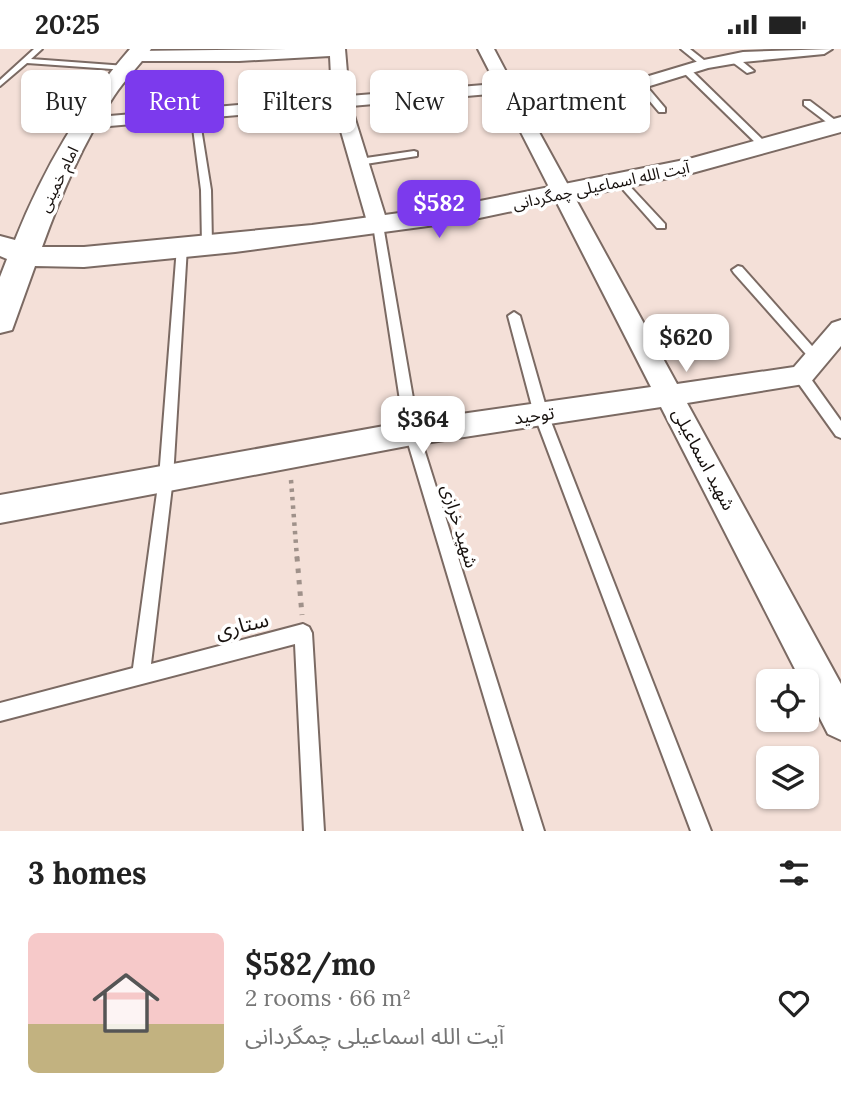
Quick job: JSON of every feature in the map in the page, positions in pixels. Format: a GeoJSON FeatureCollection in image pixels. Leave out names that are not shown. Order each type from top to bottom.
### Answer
{"type":"FeatureCollection","features":[{"type":"Feature","properties":{"kind":"main road","name":"امام خمینی"},"geometry":{"type":"LineString","coordinates":[[111,86],[134,58]]}},
{"type":"Feature","properties":{"kind":"main road","name":"آیت الله اسماعیلی چمگردانی"},"geometry":{"type":"LineString","coordinates":[[8,255],[65,258],[303,236],[527,202],[622,183],[765,147],[838,124]]}},
{"type":"Feature","properties":{"kind":"main road","name":"امام خمینی"},"geometry":{"type":"LineString","coordinates":[[0,321],[8,255],[80,133]]}},
{"type":"Feature","properties":{"kind":"street","name":"شهید اسماعیلی"},"geometry":{"type":"LineString","coordinates":[[486,49],[497,70]]}},
{"type":"Feature","properties":{"kind":"street"},"geometry":{"type":"LineString","coordinates":[[650,81],[705,64],[824,49]]}},
{"type":"Feature","properties":{"kind":"street"},"geometry":{"type":"LineString","coordinates":[[134,58],[239,56],[337,50],[339,70]]}},
{"type":"Feature","properties":{"kind":"street"},"geometry":{"type":"LineString","coordinates":[[356,101],[482,90]]}},
{"type":"Feature","properties":{"kind":"street"},"geometry":{"type":"LineString","coordinates":[[350,133],[378,225]]}},
{"type":"Feature","properties":{"kind":"street","name":"شهید اسماعیلی"},"geometry":{"type":"LineString","coordinates":[[531,133],[841,721]]}},
{"type":"Feature","properties":{"kind":"street"},"geometry":{"type":"LineString","coordinates":[[819,365],[841,329]]}},
{"type":"Feature","properties":{"kind":"street","name":"توحید"},"geometry":{"type":"LineString","coordinates":[[0,509],[412,433],[671,396],[819,365]]}},
{"type":"Feature","properties":{"kind":"lane"},"geometry":{"type":"LineString","coordinates":[[0,84],[38,49]]}},
{"type":"Feature","properties":{"kind":"lane"},"geometry":{"type":"LineString","coordinates":[[685,49],[705,64]]}},
{"type":"Feature","properties":{"kind":"lane"},"geometry":{"type":"LineString","coordinates":[[25,61],[134,58]]}},
{"type":"Feature","properties":{"kind":"lane"},"geometry":{"type":"LineString","coordinates":[[734,59],[750,71]]}},
{"type":"Feature","properties":{"kind":"lane"},"geometry":{"type":"LineString","coordinates":[[686,70],[765,147]]}},
{"type":"Feature","properties":{"kind":"lane"},"geometry":{"type":"LineString","coordinates":[[650,96],[662,110]]}},
{"type":"Feature","properties":{"kind":"lane"},"geometry":{"type":"LineString","coordinates":[[807,103],[838,124]]}},
{"type":"Feature","properties":{"kind":"lane"},"geometry":{"type":"LineString","coordinates":[[141,674],[194,246],[206,190],[198,133]]}},
{"type":"Feature","properties":{"kind":"lane"},"geometry":{"type":"LineString","coordinates":[[359,162],[414,154]]}},
{"type":"Feature","properties":{"kind":"lane"},"geometry":{"type":"LineString","coordinates":[[622,183],[661,226]]}},
{"type":"Feature","properties":{"kind":"lane","name":"شهید خرازی"},"geometry":{"type":"LineString","coordinates":[[378,225],[412,433],[534,831]]}},
{"type":"Feature","properties":{"kind":"lane"},"geometry":{"type":"LineString","coordinates":[[738,270],[819,365],[841,432]]}},
{"type":"Feature","properties":{"kind":"lane"},"geometry":{"type":"LineString","coordinates":[[514,316],[541,414],[701,831]]}},
{"type":"Feature","properties":{"kind":"lane"},"geometry":{"type":"LineString","coordinates":[[303,633],[314,831]]}},
{"type":"Feature","properties":{"kind":"lane","name":"ستاری"},"geometry":{"type":"LineString","coordinates":[[0,712],[303,633]]}},
{"type":"Feature","properties":{"kind":"path"},"geometry":{"type":"LineString","coordinates":[[289,456],[303,633]]}}]}
